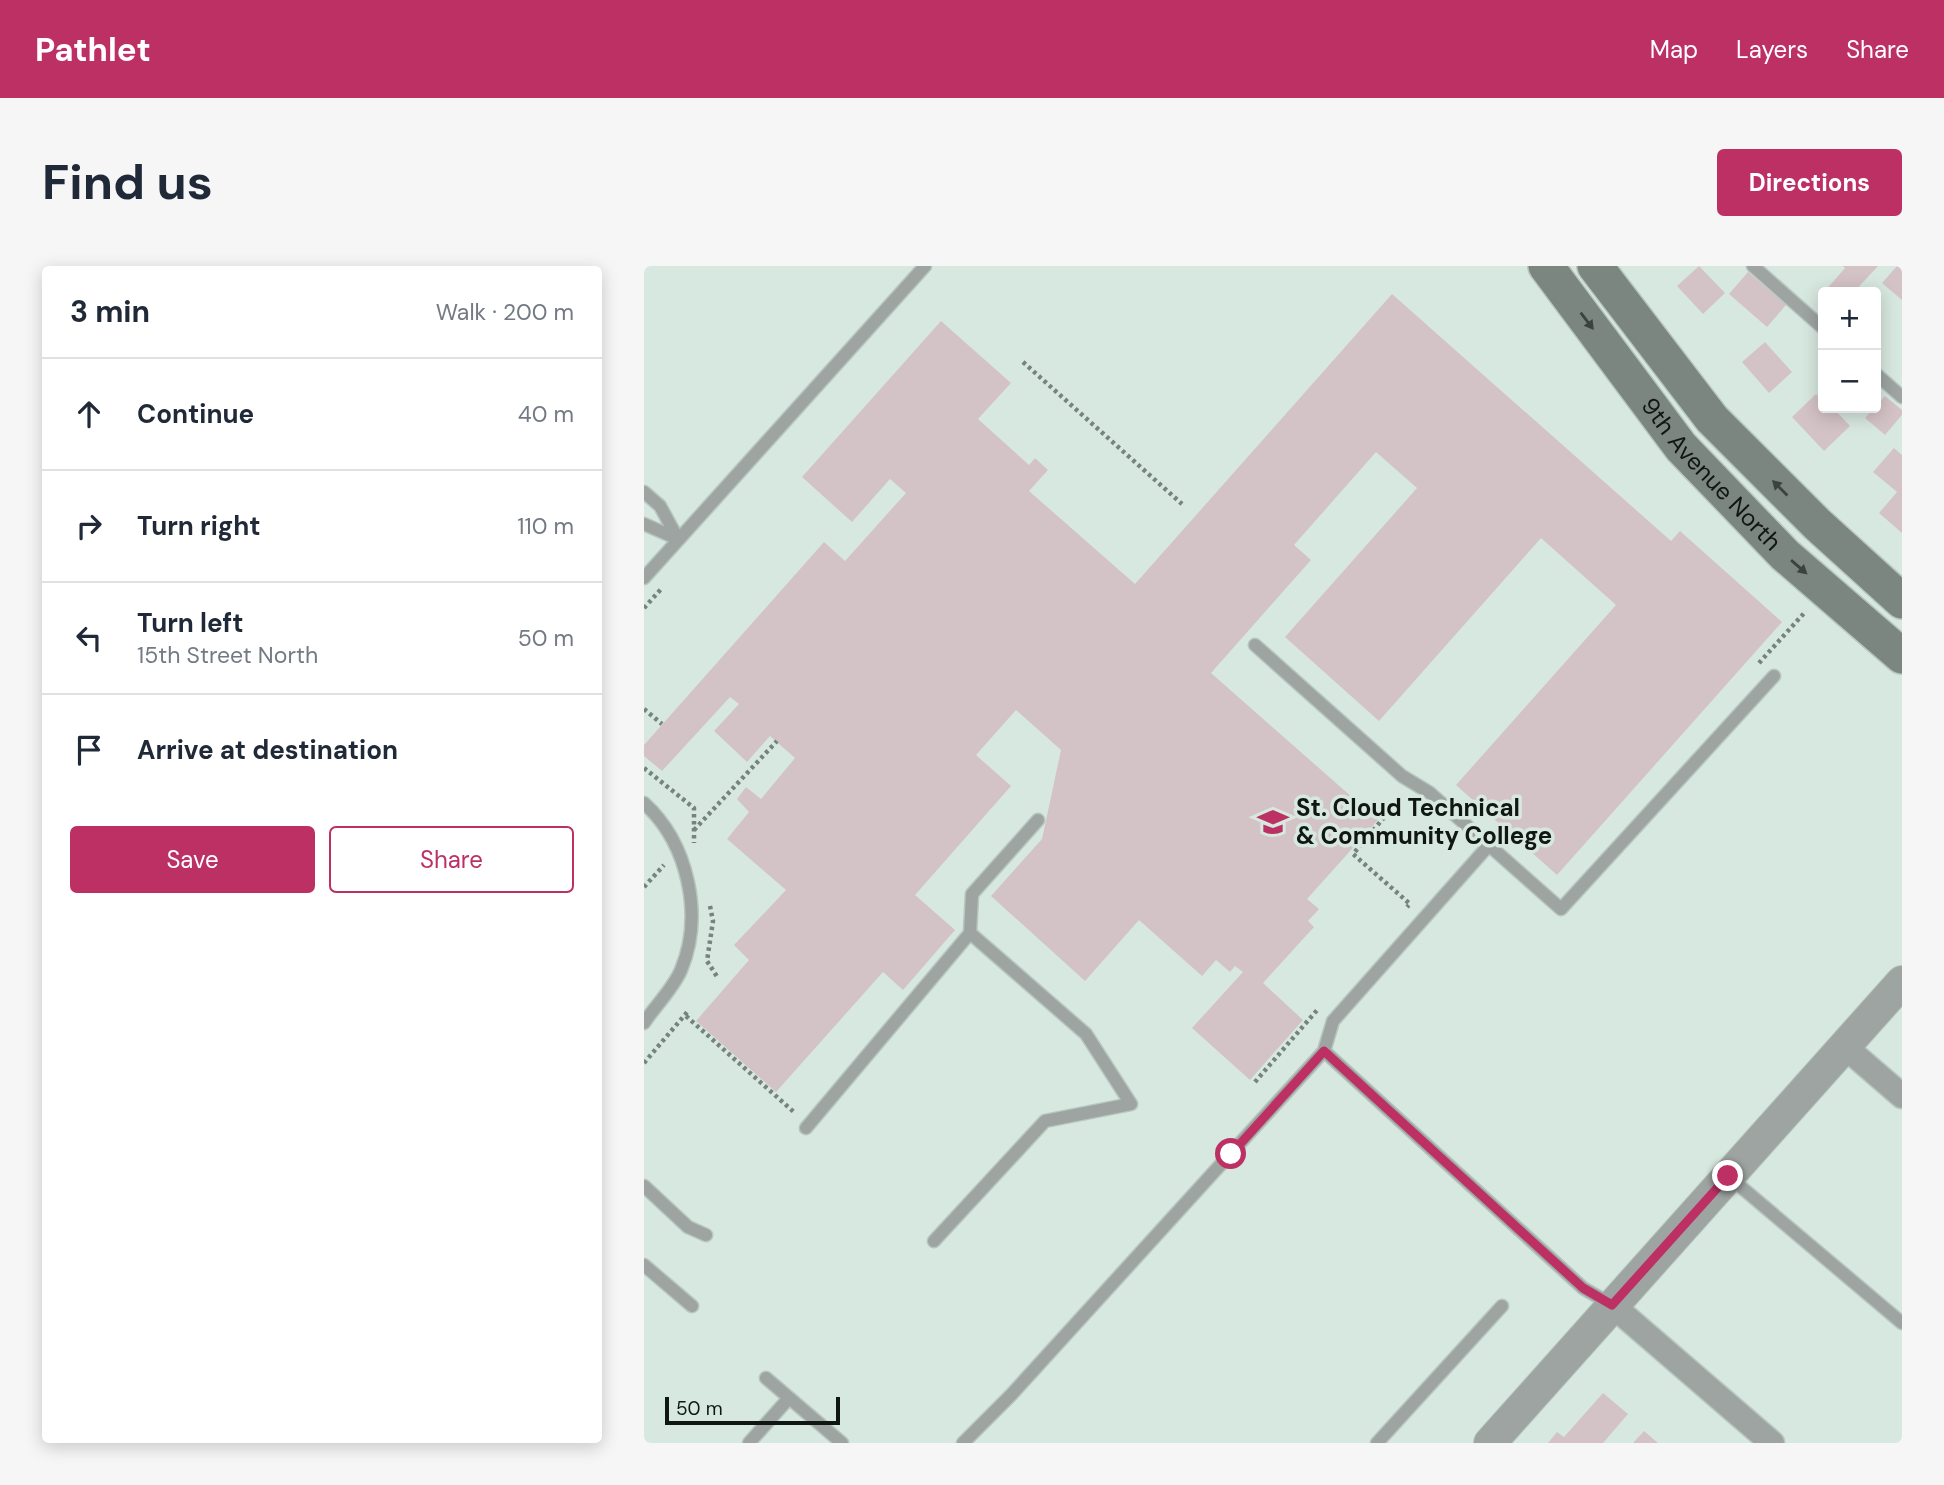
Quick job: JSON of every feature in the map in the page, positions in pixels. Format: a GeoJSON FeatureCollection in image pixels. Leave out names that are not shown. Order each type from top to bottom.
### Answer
{"type":"FeatureCollection","features":[{"type":"Feature","properties":{"kind":"main road","name":"9th Avenue North"},"geometry":{"type":"LineString","coordinates":[[1546,266],[1681,447],[1785,555],[1902,656]]}},
{"type":"Feature","properties":{"kind":"main road","name":"9th Avenue North"},"geometry":{"type":"LineString","coordinates":[[1599,268],[1712,419],[1816,524],[1902,601]]}},
{"type":"Feature","properties":{"kind":"street"},"geometry":{"type":"LineString","coordinates":[[1495,1441],[1612,1305],[1902,982]]}},
{"type":"Feature","properties":{"kind":"street"},"geometry":{"type":"LineString","coordinates":[[1844,1046],[1902,1097]]}},
{"type":"Feature","properties":{"kind":"street"},"geometry":{"type":"LineString","coordinates":[[1612,1305],[1772,1443]]}},
{"type":"Feature","properties":{"kind":"lane"},"geometry":{"type":"LineString","coordinates":[[644,578],[925,266]]}},
{"type":"Feature","properties":{"kind":"lane"},"geometry":{"type":"LineString","coordinates":[[1753,266],[1818,324]]}},
{"type":"Feature","properties":{"kind":"lane"},"geometry":{"type":"LineString","coordinates":[[1881,378],[1902,397]]}},
{"type":"Feature","properties":{"kind":"lane"},"geometry":{"type":"LineString","coordinates":[[644,492],[660,506],[678,539]]}},
{"type":"Feature","properties":{"kind":"lane"},"geometry":{"type":"LineString","coordinates":[[644,524],[678,539]]}},
{"type":"Feature","properties":{"kind":"lane"},"geometry":{"type":"LineString","coordinates":[[1255,645],[1402,776],[1430,793],[1561,909],[1774,676]]}},
{"type":"Feature","properties":{"kind":"lane"},"geometry":{"type":"LineString","coordinates":[[644,803],[664,827],[684,864],[693,924],[680,972],[644,1023]]}},
{"type":"Feature","properties":{"kind":"lane"},"geometry":{"type":"LineString","coordinates":[[806,1128],[970,933],[972,894],[1038,821]]}},
{"type":"Feature","properties":{"kind":"lane"},"geometry":{"type":"LineString","coordinates":[[963,1443],[1011,1395],[1324,1051],[1333,1021],[1489,845]]}},
{"type":"Feature","properties":{"kind":"lane"},"geometry":{"type":"LineString","coordinates":[[934,1241],[1045,1121],[1131,1104],[1086,1034],[970,933]]}},
{"type":"Feature","properties":{"kind":"lane"},"geometry":{"type":"LineString","coordinates":[[1324,1051],[1583,1288],[1612,1305]]}},
{"type":"Feature","properties":{"kind":"lane"},"geometry":{"type":"LineString","coordinates":[[1728,1176],[1902,1323]]}},
{"type":"Feature","properties":{"kind":"lane"},"geometry":{"type":"LineString","coordinates":[[644,1186],[688,1227],[706,1235]]}},
{"type":"Feature","properties":{"kind":"lane"},"geometry":{"type":"LineString","coordinates":[[644,1265],[692,1306]]}},
{"type":"Feature","properties":{"kind":"lane"},"geometry":{"type":"LineString","coordinates":[[1377,1443],[1502,1306]]}},
{"type":"Feature","properties":{"kind":"lane"},"geometry":{"type":"LineString","coordinates":[[766,1378],[842,1443]]}},
{"type":"Feature","properties":{"kind":"lane"},"geometry":{"type":"LineString","coordinates":[[749,1443],[789,1398]]}},
{"type":"Feature","properties":{"kind":"path"},"geometry":{"type":"LineString","coordinates":[[1023,362],[1182,504]]}},
{"type":"Feature","properties":{"kind":"path"},"geometry":{"type":"LineString","coordinates":[[644,709],[662,724]]}},
{"type":"Feature","properties":{"kind":"path"},"geometry":{"type":"LineString","coordinates":[[694,830],[777,741]]}},
{"type":"Feature","properties":{"kind":"path"},"geometry":{"type":"LineString","coordinates":[[1398,801],[1353,854],[1410,904],[1401,914]]}},
{"type":"Feature","properties":{"kind":"path"},"geometry":{"type":"LineString","coordinates":[[644,887],[664,864]]}},
{"type":"Feature","properties":{"kind":"path"},"geometry":{"type":"LineString","coordinates":[[1255,1082],[1288,1048],[1325,1001]]}},
{"type":"Feature","properties":{"kind":"path"},"geometry":{"type":"LineString","coordinates":[[644,1063],[689,1010]]}},
{"type":"Feature","properties":{"kind":"path"},"geometry":{"type":"LineString","coordinates":[[686,1016],[795,1113]]}},
{"type":"Feature","properties":{"kind":"building"},"geometry":{"type":"Polygon","coordinates":[[[1699,266],[1725,293],[1703,314],[1677,286],[1699,266]]]}},
{"type":"Feature","properties":{"kind":"building"},"geometry":{"type":"Polygon","coordinates":[[[1843,266],[1878,266],[1859,287],[1828,287],[1845,268],[1843,266]]]}},
{"type":"Feature","properties":{"kind":"building"},"geometry":{"type":"Polygon","coordinates":[[[1897,266],[1902,266],[1902,300],[1882,283],[1897,266]]]}},
{"type":"Feature","properties":{"kind":"building"},"geometry":{"type":"Polygon","coordinates":[[[1748,272],[1786,305],[1767,327],[1729,294],[1748,272]]]}},
{"type":"Feature","properties":{"kind":"building","name":"St. Cloud Technical & Community College"},"geometry":{"type":"Polygon","coordinates":[[[1392,294],[1671,541],[1680,531],[1782,622],[1557,875],[1456,785],[1616,605],[1541,538],[1379,721],[1285,637],[1417,488],[1376,452],[1294,545],[1311,560],[1211,673],[1378,820],[1307,899],[1319,909],[1308,921],[1314,927],[1263,983],[1303,1020],[1250,1080],[1192,1028],[1243,972],[1235,966],[1230,972],[1216,960],[1202,976],[1139,920],[1085,981],[991,896],[1042,839],[1061,750],[1016,710],[976,755],[1011,786],[915,895],[955,930],[903,990],[883,972],[776,1092],[696,1021],[749,960],[734,945],[786,890],[727,839],[749,812],[737,799],[746,787],[761,799],[795,758],[770,736],[747,762],[714,731],[739,704],[730,697],[662,771],[644,756],[644,745],[824,542],[845,561],[906,493],[890,479],[852,522],[802,477],[941,321],[1011,383],[978,419],[1029,465],[1035,458],[1048,470],[1029,491],[1135,584],[1392,294]]]}},
{"type":"Feature","properties":{"kind":"building"},"geometry":{"type":"Polygon","coordinates":[[[1765,342],[1792,372],[1769,393],[1742,362],[1765,342]]]}},
{"type":"Feature","properties":{"kind":"building"},"geometry":{"type":"Polygon","coordinates":[[[1816,394],[1818,413],[1838,413],[1850,426],[1824,451],[1792,417],[1816,394]]]}},
{"type":"Feature","properties":{"kind":"building"},"geometry":{"type":"Polygon","coordinates":[[[1885,396],[1902,410],[1902,415],[1885,435],[1865,418],[1870,413],[1881,413],[1881,400],[1885,396]]]}},
{"type":"Feature","properties":{"kind":"building"},"geometry":{"type":"Polygon","coordinates":[[[1894,448],[1902,455],[1902,533],[1879,513],[1897,492],[1873,472],[1894,448]]]}},
{"type":"Feature","properties":{"kind":"building"},"geometry":{"type":"Polygon","coordinates":[[[1603,1393],[1628,1414],[1603,1443],[1548,1443],[1557,1432],[1564,1437],[1603,1393]]]}},
{"type":"Feature","properties":{"kind":"building"},"geometry":{"type":"Polygon","coordinates":[[[1644,1431],[1658,1443],[1633,1443],[1644,1431]]]}},
{"type":"Feature","properties":{"kind":"place","name":"St. Cloud Technical & Community College"},"geometry":{"type":"Point","coordinates":[1273,822]}},
{"type":"Feature","properties":{"kind":"route"},"geometry":{"type":"LineString","coordinates":[[1231,1154],[1324,1051],[1583,1288],[1612,1305],[1728,1176]]}}]}
